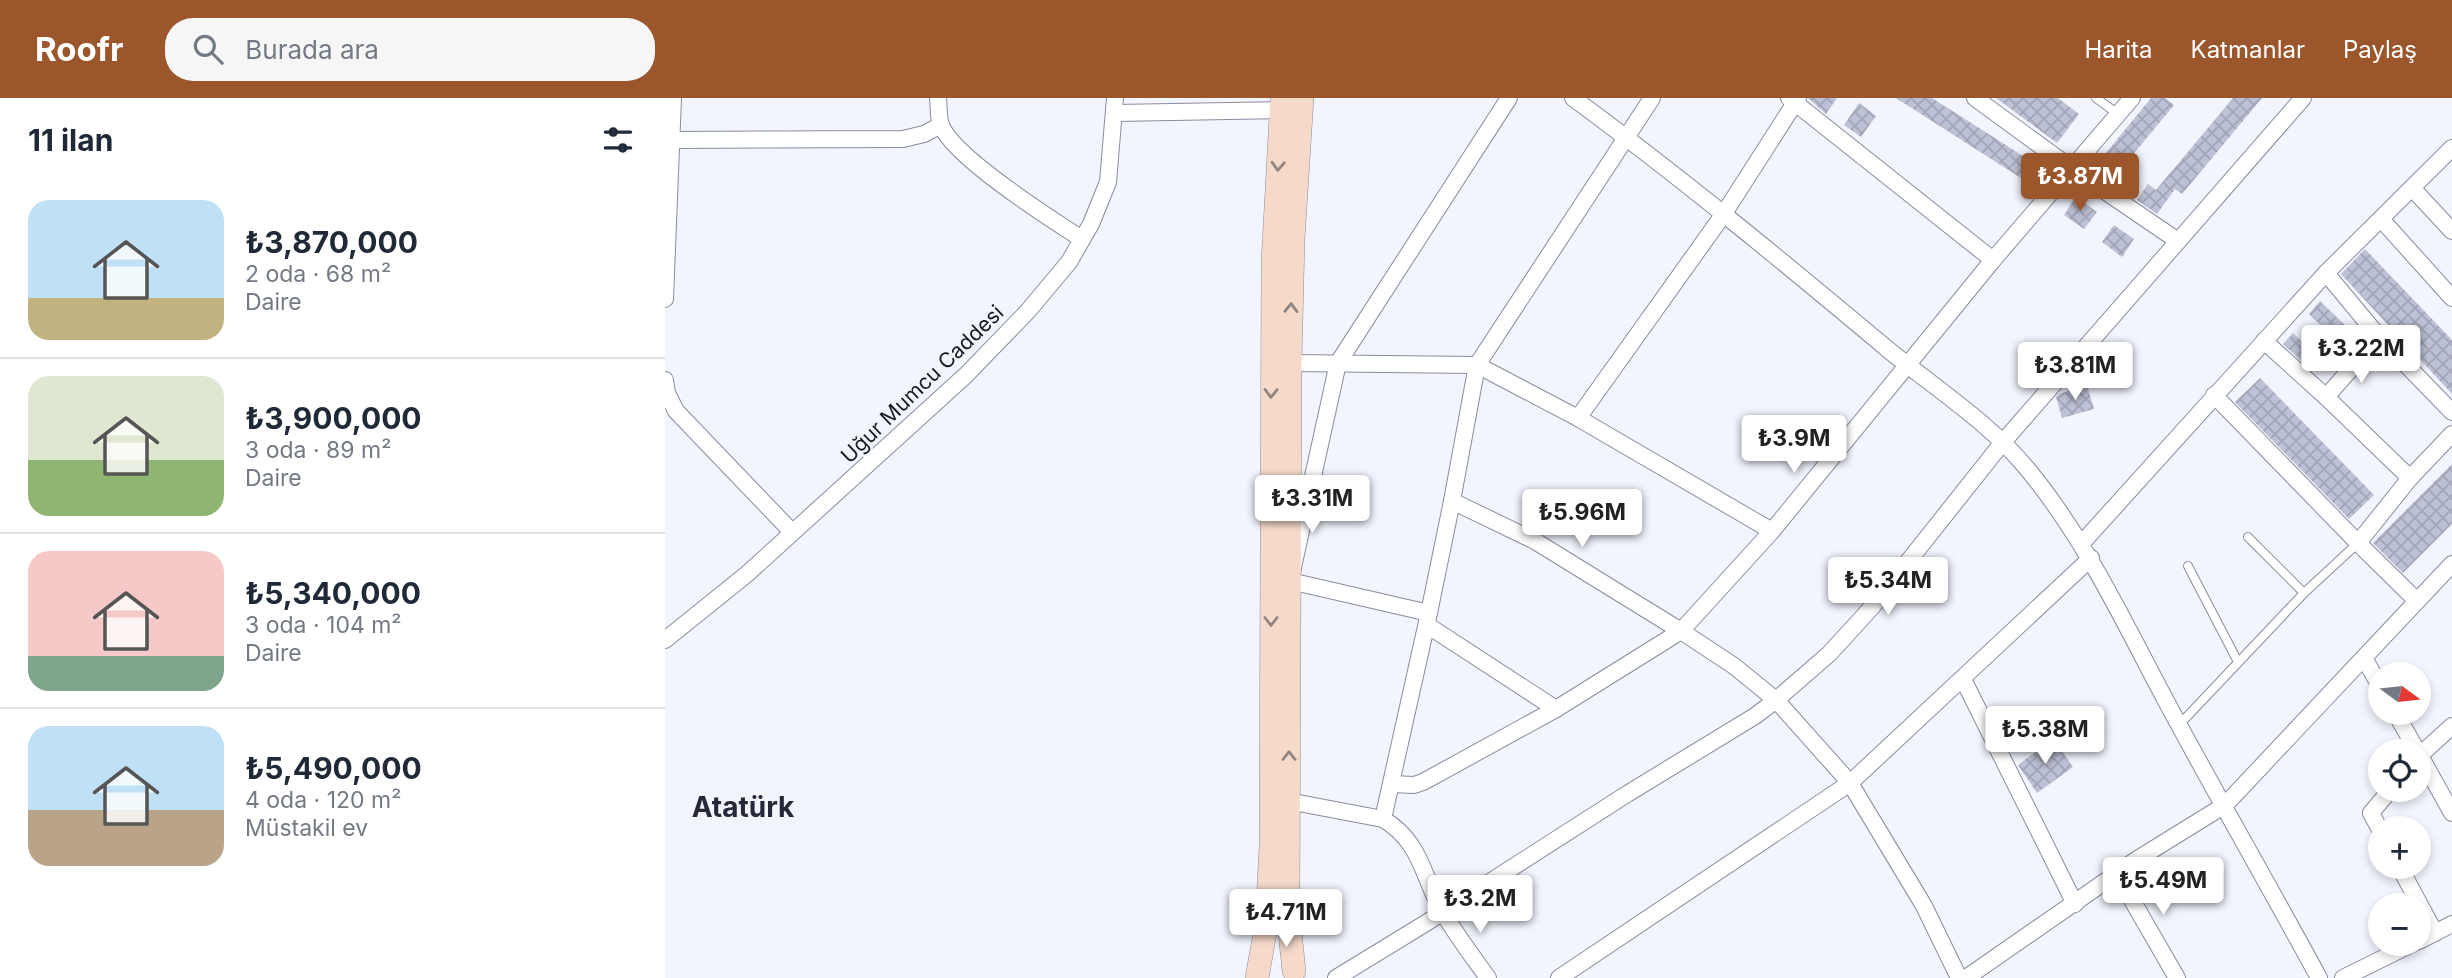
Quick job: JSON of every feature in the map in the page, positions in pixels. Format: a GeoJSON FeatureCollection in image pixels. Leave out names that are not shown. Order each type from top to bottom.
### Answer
{"type":"FeatureCollection","features":[{"type":"Feature","properties":{"kind":"street"},"geometry":{"type":"LineString","coordinates":[[665,299],[673,98]]}},
{"type":"Feature","properties":{"kind":"street"},"geometry":{"type":"LineString","coordinates":[[938,98],[941,125],[958,148],[1026,203],[1082,239]]}},
{"type":"Feature","properties":{"kind":"street"},"geometry":{"type":"LineString","coordinates":[[1262,978],[1275,972],[1297,974],[1288,913],[1290,363],[1293,239],[1302,98]]}},
{"type":"Feature","properties":{"kind":"street"},"geometry":{"type":"LineString","coordinates":[[1290,580],[1338,363],[1509,98]]}},
{"type":"Feature","properties":{"kind":"street"},"geometry":{"type":"LineString","coordinates":[[1573,98],[1771,252],[2003,442],[2029,471],[2091,558],[2179,725],[2319,978]]}},
{"type":"Feature","properties":{"kind":"street"},"geometry":{"type":"LineString","coordinates":[[1383,819],[1428,619],[1477,365],[1652,98]]}},
{"type":"Feature","properties":{"kind":"street"},"geometry":{"type":"LineString","coordinates":[[1975,98],[2178,241]]}},
{"type":"Feature","properties":{"kind":"street"},"geometry":{"type":"LineString","coordinates":[[1391,784],[1414,785],[1423,782],[1556,709],[1681,631],[1772,531],[1993,260],[2131,98]]}},
{"type":"Feature","properties":{"kind":"street"},"geometry":{"type":"LineString","coordinates":[[1336,978],[1443,913],[1776,700],[1829,654],[1872,607],[2003,442],[2303,98]]}},
{"type":"Feature","properties":{"kind":"street"},"geometry":{"type":"LineString","coordinates":[[1578,418],[1723,215],[1794,99],[1993,260]]}},
{"type":"Feature","properties":{"kind":"street"},"geometry":{"type":"LineString","coordinates":[[1115,106],[1282,104],[1273,262],[1271,846],[1267,921],[1257,978]]}},
{"type":"Feature","properties":{"kind":"street","name":"Uğur Mumcu Caddesi"},"geometry":{"type":"LineString","coordinates":[[665,640],[747,574],[846,485],[966,375],[1028,311],[1069,262],[1091,224],[1108,182],[1115,106]]}},
{"type":"Feature","properties":{"kind":"street"},"geometry":{"type":"LineString","coordinates":[[672,140],[903,139],[924,134],[941,125]]}},
{"type":"Feature","properties":{"kind":"street"},"geometry":{"type":"LineString","coordinates":[[2082,543],[2326,273],[2452,148]]}},
{"type":"Feature","properties":{"kind":"street"},"geometry":{"type":"LineString","coordinates":[[2412,188],[2452,231]]}},
{"type":"Feature","properties":{"kind":"street"},"geometry":{"type":"LineString","coordinates":[[2381,219],[2452,298]]}},
{"type":"Feature","properties":{"kind":"street"},"geometry":{"type":"LineString","coordinates":[[2326,273],[2379,337],[2452,412]]}},
{"type":"Feature","properties":{"kind":"street"},"geometry":{"type":"LineString","coordinates":[[2326,397],[2379,337]]}},
{"type":"Feature","properties":{"kind":"street"},"geometry":{"type":"LineString","coordinates":[[2264,341],[2410,478]]}},
{"type":"Feature","properties":{"kind":"street"},"geometry":{"type":"LineString","coordinates":[[1290,363],[1477,365],[1578,418],[1772,531]]}},
{"type":"Feature","properties":{"kind":"street"},"geometry":{"type":"LineString","coordinates":[[665,380],[667,393],[676,411],[792,532]]}},
{"type":"Feature","properties":{"kind":"street"},"geometry":{"type":"LineString","coordinates":[[2214,396],[2417,601]]}},
{"type":"Feature","properties":{"kind":"street"},"geometry":{"type":"LineString","coordinates":[[2358,543],[2410,478],[2452,434]]}},
{"type":"Feature","properties":{"kind":"street"},"geometry":{"type":"LineString","coordinates":[[1451,500],[1535,541],[1681,631],[1744,673],[1776,700],[1850,783],[1924,906],[1959,978]]}},
{"type":"Feature","properties":{"kind":"street"},"geometry":{"type":"LineString","coordinates":[[1559,978],[1850,783],[2091,558]]}},
{"type":"Feature","properties":{"kind":"street"},"geometry":{"type":"LineString","coordinates":[[1966,978],[2136,860],[2225,805],[2452,564]]}},
{"type":"Feature","properties":{"kind":"street"},"geometry":{"type":"LineString","coordinates":[[1290,580],[1428,619],[1556,709]]}},
{"type":"Feature","properties":{"kind":"street"},"geometry":{"type":"LineString","coordinates":[[2364,658],[2368,665]]}},
{"type":"Feature","properties":{"kind":"street"},"geometry":{"type":"LineString","coordinates":[[1963,679],[2075,904]]}},
{"type":"Feature","properties":{"kind":"street"},"geometry":{"type":"LineString","coordinates":[[2431,743],[2452,726]]}},
{"type":"Feature","properties":{"kind":"street"},"geometry":{"type":"LineString","coordinates":[[2431,777],[2452,813]]}},
{"type":"Feature","properties":{"kind":"street"},"geometry":{"type":"LineString","coordinates":[[1288,801],[1383,819],[1396,826],[1412,845],[1443,913],[1488,978]]}},
{"type":"Feature","properties":{"kind":"street"},"geometry":{"type":"LineString","coordinates":[[2373,816],[2371,813],[2380,802]]}},
{"type":"Feature","properties":{"kind":"street"},"geometry":{"type":"LineString","coordinates":[[2117,874],[2177,978]]}},
{"type":"Feature","properties":{"kind":"street"},"geometry":{"type":"LineString","coordinates":[[2406,879],[2435,933]]}},
{"type":"Feature","properties":{"kind":"street"},"geometry":{"type":"LineString","coordinates":[[2431,935],[2452,924]]}},
{"type":"Feature","properties":{"kind":"street"},"geometry":{"type":"LineString","coordinates":[[2343,978],[2388,956]]}},
{"type":"Feature","properties":{"kind":"lane"},"geometry":{"type":"LineString","coordinates":[[2096,98],[2118,114]]}},
{"type":"Feature","properties":{"kind":"lane"},"geometry":{"type":"LineString","coordinates":[[2248,537],[2304,593]]}},
{"type":"Feature","properties":{"kind":"lane"},"geometry":{"type":"LineString","coordinates":[[2179,725],[2304,593],[2358,543]]}},
{"type":"Feature","properties":{"kind":"lane"},"geometry":{"type":"LineString","coordinates":[[2188,566],[2238,662]]}},
{"type":"Feature","properties":{"kind":"building"},"geometry":{"type":"Polygon","coordinates":[[[1808,98],[1837,98],[1826,114],[1808,98]]]}},
{"type":"Feature","properties":{"kind":"building"},"geometry":{"type":"Polygon","coordinates":[[[1896,98],[1932,98],[2034,163],[2024,180],[1896,98]]]}},
{"type":"Feature","properties":{"kind":"building"},"geometry":{"type":"Polygon","coordinates":[[[1996,98],[2058,98],[2079,114],[2057,143],[1996,98]]]}},
{"type":"Feature","properties":{"kind":"building"},"geometry":{"type":"Polygon","coordinates":[[[2151,98],[2165,98],[2174,105],[2121,169],[2113,184],[2092,170],[2151,98]]]}},
{"type":"Feature","properties":{"kind":"building"},"geometry":{"type":"Polygon","coordinates":[[[2233,98],[2262,98],[2182,194],[2175,189],[2157,214],[2137,200],[2148,184],[2156,190],[2233,98]]]}},
{"type":"Feature","properties":{"kind":"building"},"geometry":{"type":"Polygon","coordinates":[[[1859,103],[1876,116],[1861,137],[1844,125],[1859,103]]]}},
{"type":"Feature","properties":{"kind":"building"},"geometry":{"type":"Polygon","coordinates":[[[2076,197],[2097,212],[2084,229],[2064,215],[2076,197]]]}},
{"type":"Feature","properties":{"kind":"building"},"geometry":{"type":"Polygon","coordinates":[[[2114,225],[2134,239],[2122,257],[2102,242],[2114,225]]]}},
{"type":"Feature","properties":{"kind":"building"},"geometry":{"type":"Polygon","coordinates":[[[2365,249],[2452,340],[2452,394],[2341,274],[2365,249]]]}},
{"type":"Feature","properties":{"kind":"building"},"geometry":{"type":"Polygon","coordinates":[[[2320,301],[2349,329],[2337,341],[2309,314],[2320,301]]]}},
{"type":"Feature","properties":{"kind":"building"},"geometry":{"type":"Polygon","coordinates":[[[2293,333],[2322,361],[2313,371],[2283,344],[2293,333]]]}},
{"type":"Feature","properties":{"kind":"building"},"geometry":{"type":"Polygon","coordinates":[[[2260,378],[2374,495],[2349,519],[2235,402],[2260,378]]]}},
{"type":"Feature","properties":{"kind":"building"},"geometry":{"type":"Polygon","coordinates":[[[2087,385],[2094,409],[2062,418],[2056,397],[2087,385]]]}},
{"type":"Feature","properties":{"kind":"building"},"geometry":{"type":"Polygon","coordinates":[[[2452,464],[2452,524],[2403,573],[2373,543],[2452,464]]]}},
{"type":"Feature","properties":{"kind":"building"},"geometry":{"type":"Polygon","coordinates":[[[2053,739],[2073,767],[2037,793],[2018,765],[2053,739]]]}},
{"type":"Feature","properties":{"kind":"district","name":"Atatürk"},"geometry":{"type":"Point","coordinates":[743,807]}}]}
